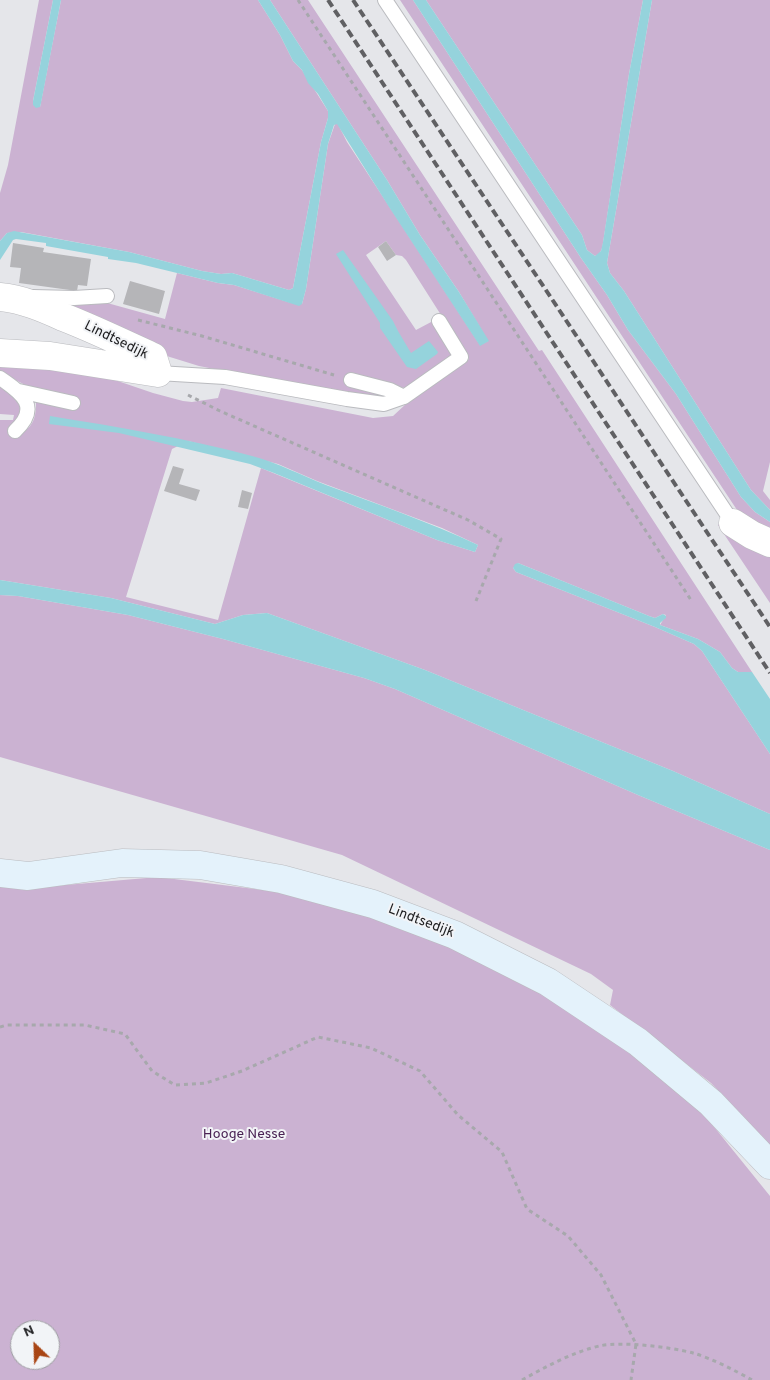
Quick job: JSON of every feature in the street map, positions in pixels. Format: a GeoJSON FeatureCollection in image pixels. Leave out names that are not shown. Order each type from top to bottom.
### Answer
{"type":"FeatureCollection","features":[{"type":"Feature","properties":{"kind":"street","name":"Lindtsedijk"},"geometry":{"type":"LineString","coordinates":[[0,353],[50,356],[158,372],[153,357],[101,332],[46,310],[6,298]]}},
{"type":"Feature","properties":{"kind":"street"},"geometry":{"type":"LineString","coordinates":[[733,523],[752,535],[770,543]]}},
{"type":"Feature","properties":{"kind":"street","name":"Lindtsedijk"},"geometry":{"type":"LineString","coordinates":[[0,873],[28,876],[122,864],[200,865],[281,879],[373,904],[455,935],[548,982],[645,1048],[711,1103],[770,1165]]}},
{"type":"Feature","properties":{"kind":"lane"},"geometry":{"type":"LineString","coordinates":[[385,0],[733,523]]}},
{"type":"Feature","properties":{"kind":"lane"},"geometry":{"type":"LineString","coordinates":[[6,298],[54,297],[89,300],[107,296]]}},
{"type":"Feature","properties":{"kind":"lane"},"geometry":{"type":"LineString","coordinates":[[158,372],[225,377],[374,404],[384,404],[404,397],[461,357],[439,321]]}},
{"type":"Feature","properties":{"kind":"lane"},"geometry":{"type":"LineString","coordinates":[[0,378],[20,391],[26,399],[26,412],[22,424],[14,432]]}},
{"type":"Feature","properties":{"kind":"lane"},"geometry":{"type":"LineString","coordinates":[[351,380],[390,390],[404,397]]}},
{"type":"Feature","properties":{"kind":"lane"},"geometry":{"type":"LineString","coordinates":[[20,391],[73,403]]}},
{"type":"Feature","properties":{"kind":"path"},"geometry":{"type":"LineString","coordinates":[[298,0],[691,600]]}},
{"type":"Feature","properties":{"kind":"path"},"geometry":{"type":"LineString","coordinates":[[129,317],[211,338],[351,380]]}},
{"type":"Feature","properties":{"kind":"path"},"geometry":{"type":"LineString","coordinates":[[158,372],[179,390],[212,407],[468,520],[501,539],[476,601]]}},
{"type":"Feature","properties":{"kind":"path"},"geometry":{"type":"LineString","coordinates":[[0,1027],[7,1025],[85,1026],[125,1034],[152,1071],[175,1085],[206,1083],[242,1071],[318,1037],[371,1048],[420,1071],[458,1115],[502,1152],[527,1209],[568,1236],[601,1275],[636,1344],[631,1380]]}},
{"type":"Feature","properties":{"kind":"path"},"geometry":{"type":"LineString","coordinates":[[522,1380],[562,1358],[600,1346],[636,1344],[694,1353],[752,1380]]}},
{"type":"Feature","properties":{"kind":"green space"},"geometry":{"type":"Polygon","coordinates":[[[39,0],[53,0],[33,101],[40,107],[61,0],[258,0],[280,35],[293,61],[302,70],[328,111],[293,288],[289,290],[232,273],[221,274],[202,271],[129,252],[21,232],[7,233],[0,241],[0,193],[8,165],[39,0]]]}},
{"type":"Feature","properties":{"kind":"green space"},"geometry":{"type":"Polygon","coordinates":[[[270,0],[308,0],[539,351],[542,350],[752,672],[738,672],[732,668],[720,652],[698,639],[660,625],[666,615],[663,614],[655,618],[649,616],[518,563],[513,568],[516,572],[694,644],[702,651],[770,754],[770,814],[673,771],[425,670],[267,613],[243,615],[215,624],[111,598],[0,580],[0,420],[13,420],[14,415],[0,414],[0,385],[13,395],[19,405],[23,432],[34,419],[36,402],[72,409],[0,371],[0,361],[106,377],[183,401],[192,402],[218,398],[221,388],[373,418],[393,416],[407,403],[469,359],[406,260],[402,256],[396,255],[386,241],[366,255],[416,330],[433,321],[451,352],[451,356],[405,388],[400,387],[390,397],[347,395],[199,366],[157,353],[48,305],[85,305],[100,301],[165,319],[177,273],[234,285],[288,302],[302,304],[306,289],[328,144],[335,124],[338,124],[347,142],[480,345],[488,341],[387,180],[270,0]],[[188,441],[172,449],[126,597],[218,620],[261,468],[437,540],[475,552],[478,545],[442,528],[317,481],[278,464],[188,441]]]}},
{"type":"Feature","properties":{"kind":"green space"},"geometry":{"type":"Polygon","coordinates":[[[400,0],[413,0],[607,295],[628,330],[676,394],[741,497],[755,512],[770,522],[770,538],[741,516],[400,0]]]}},
{"type":"Feature","properties":{"kind":"green space"},"geometry":{"type":"Polygon","coordinates":[[[426,0],[643,0],[629,74],[603,245],[599,254],[595,256],[587,250],[582,235],[426,0]]]}},
{"type":"Feature","properties":{"kind":"green space"},"geometry":{"type":"Polygon","coordinates":[[[652,0],[770,0],[770,462],[763,491],[770,500],[770,510],[751,490],[624,291],[610,273],[607,263],[652,0]]]}},
{"type":"Feature","properties":{"kind":"green space"},"geometry":{"type":"Polygon","coordinates":[[[722,522],[770,550],[770,603],[718,525],[722,522]]]}},
{"type":"Feature","properties":{"kind":"green space"},"geometry":{"type":"Polygon","coordinates":[[[0,595],[18,596],[128,615],[364,678],[395,689],[638,795],[770,850],[770,1145],[711,1083],[610,1005],[613,990],[591,974],[342,855],[0,757],[0,595]]]}},
{"type":"Feature","properties":{"kind":"green space","name":"Hooge Nesse"},"geometry":{"type":"Polygon","coordinates":[[[158,877],[279,892],[386,917],[560,999],[694,1102],[770,1196],[770,1380],[0,1380],[0,884],[54,886],[158,877]]]}},
{"type":"Feature","properties":{"kind":"water"},"geometry":{"type":"Polygon","coordinates":[[[53,0],[61,0],[41,103],[40,107],[36,108],[33,105],[33,101],[53,0]]]}},
{"type":"Feature","properties":{"kind":"water"},"geometry":{"type":"Polygon","coordinates":[[[258,0],[270,0],[489,341],[480,346],[337,124],[334,125],[328,144],[306,289],[302,304],[299,306],[234,285],[218,283],[136,263],[108,259],[108,257],[46,246],[46,243],[13,240],[0,260],[0,241],[7,233],[14,231],[129,252],[202,271],[221,274],[232,273],[289,290],[293,288],[328,111],[318,94],[308,83],[302,70],[293,61],[280,35],[258,0]]]}},
{"type":"Feature","properties":{"kind":"water"},"geometry":{"type":"Polygon","coordinates":[[[413,0],[426,0],[582,235],[587,250],[595,256],[601,251],[603,242],[629,74],[643,0],[652,0],[607,263],[610,273],[624,291],[751,490],[770,510],[770,522],[755,512],[741,497],[676,394],[628,330],[607,295],[413,0]]]}},
{"type":"Feature","properties":{"kind":"water"},"geometry":{"type":"Polygon","coordinates":[[[343,250],[393,321],[411,353],[429,341],[438,352],[437,354],[416,369],[407,367],[380,328],[380,323],[336,254],[343,250]]]}},
{"type":"Feature","properties":{"kind":"water"},"geometry":{"type":"Polygon","coordinates":[[[50,416],[177,438],[262,459],[422,521],[478,545],[475,552],[437,540],[250,464],[119,433],[49,424],[50,416]]]}},
{"type":"Feature","properties":{"kind":"water"},"geometry":{"type":"Polygon","coordinates":[[[518,563],[649,616],[655,618],[663,614],[666,618],[660,625],[698,639],[720,652],[732,668],[738,672],[752,672],[770,699],[770,754],[702,651],[694,644],[516,572],[513,568],[518,563]]]}},
{"type":"Feature","properties":{"kind":"water"},"geometry":{"type":"Polygon","coordinates":[[[0,580],[111,598],[215,624],[243,615],[267,613],[425,670],[673,771],[770,814],[770,850],[638,795],[395,689],[364,678],[128,615],[18,596],[0,595],[0,580]]]}},
{"type":"Feature","properties":{"kind":"building"},"geometry":{"type":"Polygon","coordinates":[[[386,241],[396,255],[387,261],[378,247],[386,241]]]}},
{"type":"Feature","properties":{"kind":"building"},"geometry":{"type":"Polygon","coordinates":[[[13,243],[44,248],[43,252],[91,259],[87,286],[78,285],[77,291],[19,283],[21,268],[10,267],[13,243]]]}},
{"type":"Feature","properties":{"kind":"building"},"geometry":{"type":"Polygon","coordinates":[[[130,281],[165,291],[159,314],[123,304],[130,281]]]}},
{"type":"Feature","properties":{"kind":"building"},"geometry":{"type":"Polygon","coordinates":[[[173,466],[184,469],[179,484],[200,490],[196,501],[164,491],[173,466]]]}},
{"type":"Feature","properties":{"kind":"building"},"geometry":{"type":"Polygon","coordinates":[[[242,490],[252,493],[248,509],[238,507],[242,490]]]}},
{"type":"Feature","properties":{"kind":"railway"},"geometry":{"type":"LineString","coordinates":[[328,0],[770,673]]}},
{"type":"Feature","properties":{"kind":"railway"},"geometry":{"type":"LineString","coordinates":[[353,0],[770,627]]}}]}
